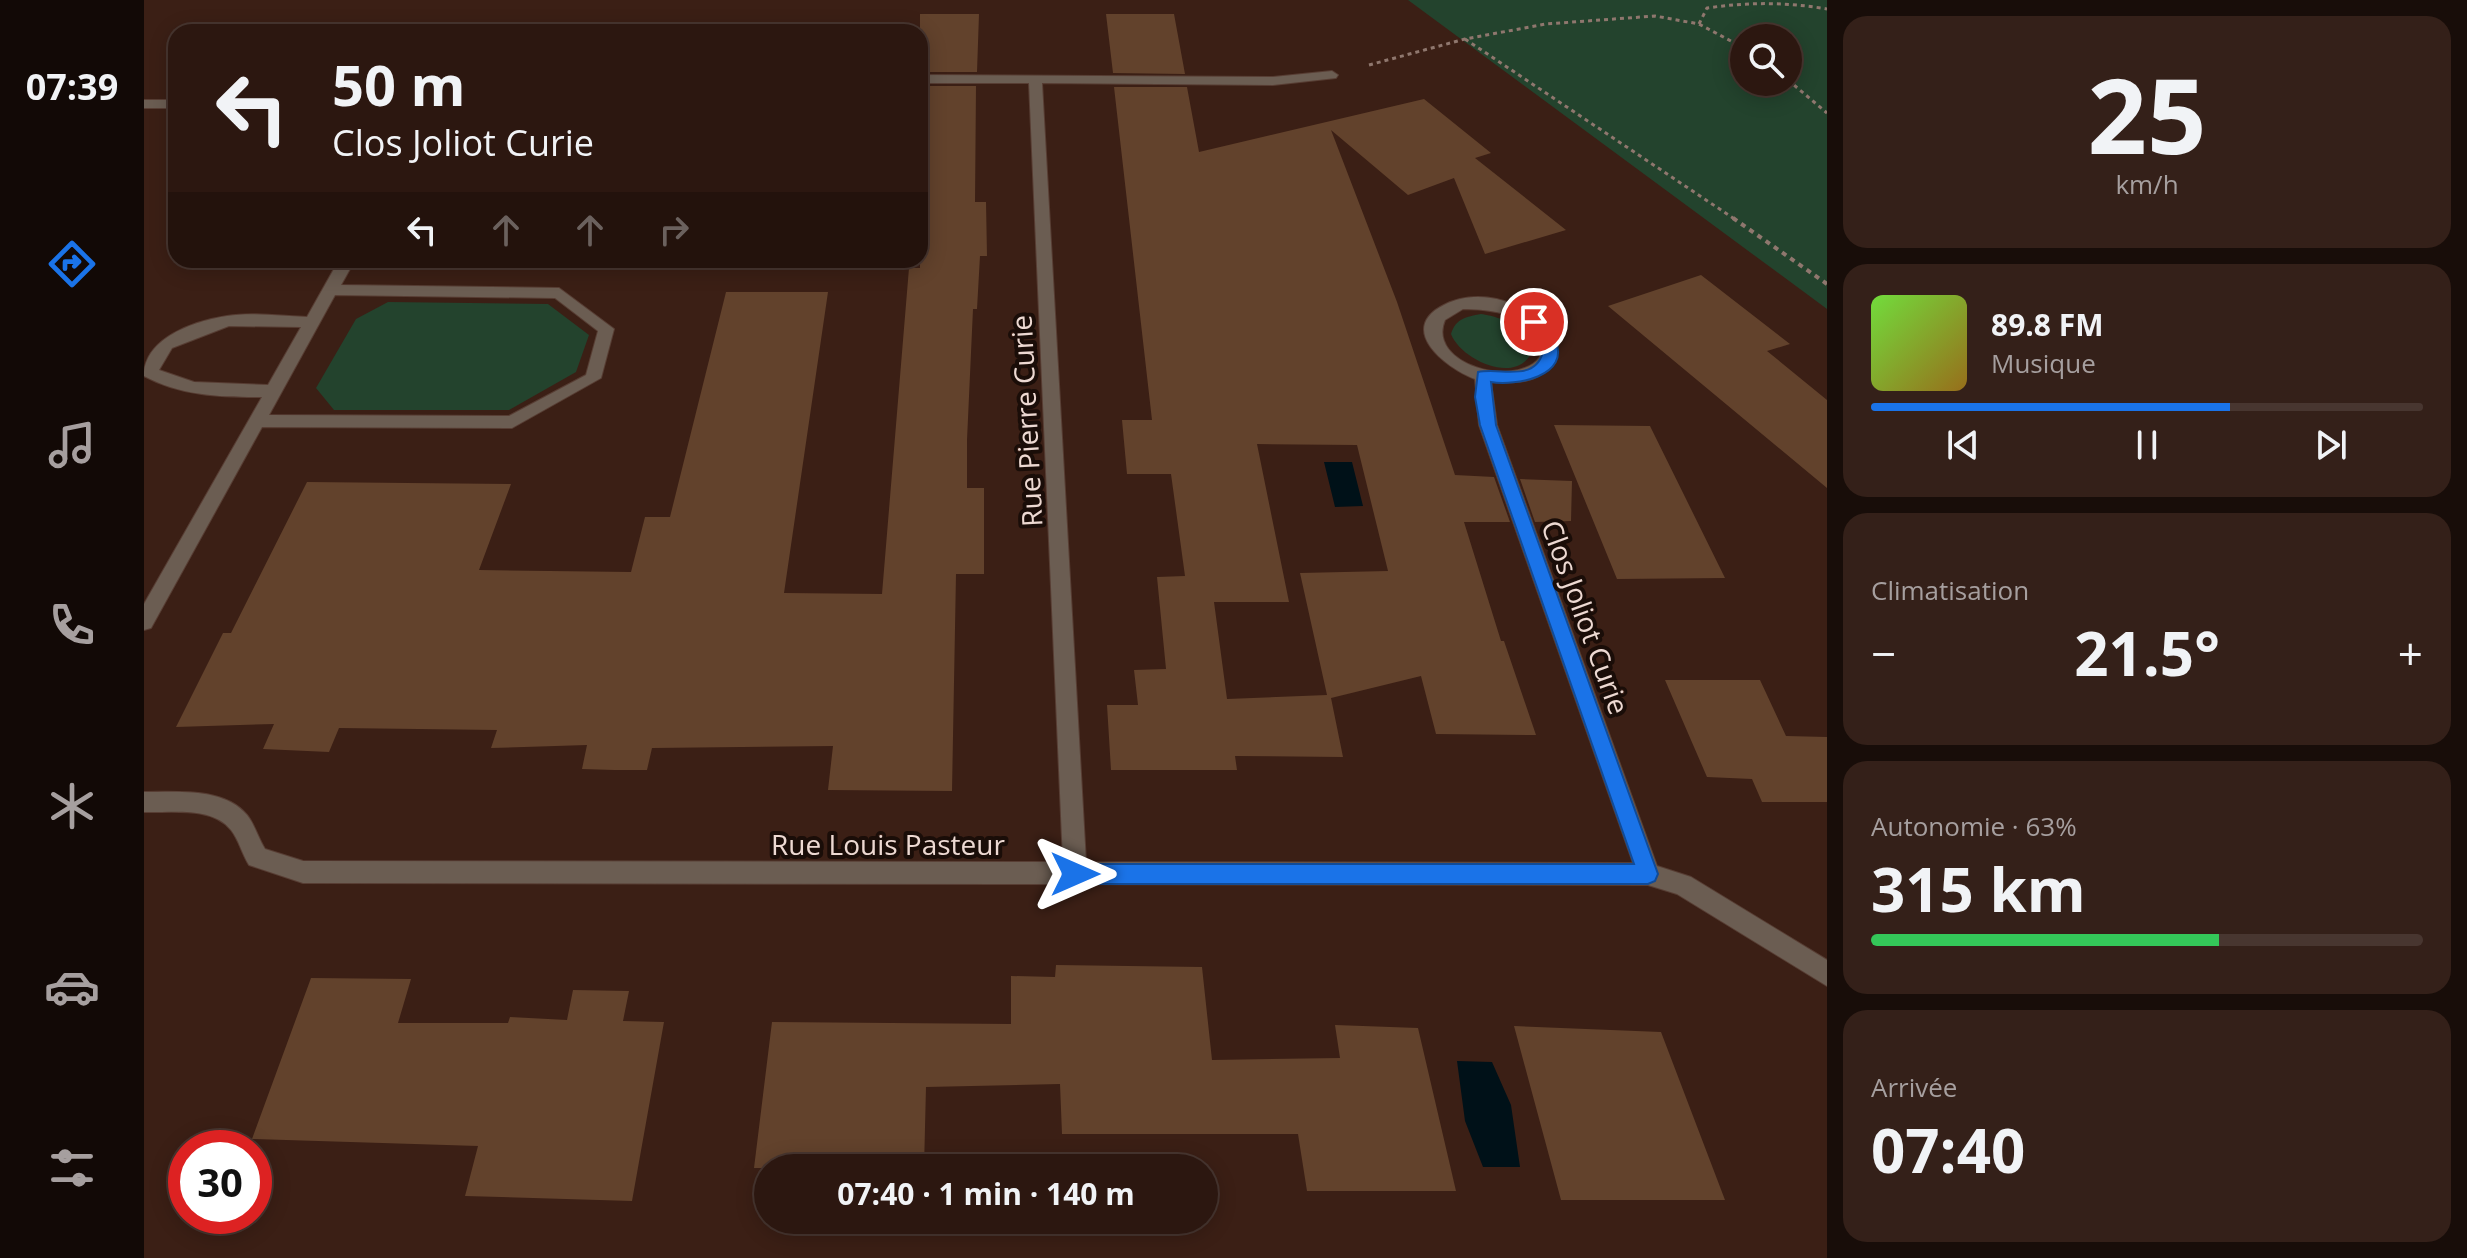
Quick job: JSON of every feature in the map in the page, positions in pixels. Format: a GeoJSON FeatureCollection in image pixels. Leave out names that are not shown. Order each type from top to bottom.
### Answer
{"type":"FeatureCollection","features":[{"type":"Feature","properties":{"kind":"street"},"geometry":{"type":"LineString","coordinates":[[928,79],[1273,81],[1332,75]]}},
{"type":"Feature","properties":{"kind":"street","name":"Rue Pierre Curie"},"geometry":{"type":"LineString","coordinates":[[1035,79],[1075,874]]}},
{"type":"Feature","properties":{"kind":"street"},"geometry":{"type":"LineString","coordinates":[[144,104],[168,104]]}},
{"type":"Feature","properties":{"kind":"street"},"geometry":{"type":"LineString","coordinates":[[144,622],[343,268]]}},
{"type":"Feature","properties":{"kind":"street"},"geometry":{"type":"LineString","coordinates":[[259,421],[512,422],[593,378],[606,329],[559,293],[331,290]]}},
{"type":"Feature","properties":{"kind":"street"},"geometry":{"type":"LineString","coordinates":[[1478,302],[1498,305],[1518,312],[1546,334],[1552,348],[1549,360],[1540,370],[1525,377],[1505,379],[1483,376],[1446,357],[1436,344],[1432,331],[1435,319],[1445,310],[1478,302]]}},
{"type":"Feature","properties":{"kind":"street"},"geometry":{"type":"LineString","coordinates":[[275,391],[195,389],[166,383],[149,372],[166,344],[206,327],[228,321],[314,322]]}},
{"type":"Feature","properties":{"kind":"street","name":"Clos Joliot Curie"},"geometry":{"type":"LineString","coordinates":[[1483,376],[1488,425],[1648,874]]}},
{"type":"Feature","properties":{"kind":"street","name":"Rue Louis Pasteur"},"geometry":{"type":"LineString","coordinates":[[144,802],[191,804],[229,813],[239,821],[257,857],[303,872],[1648,874],[1683,885],[1740,917],[1827,974]]}},
{"type":"Feature","properties":{"kind":"path"},"geometry":{"type":"LineString","coordinates":[[1699,24],[1707,8],[1754,1],[1790,0],[1827,9]]}},
{"type":"Feature","properties":{"kind":"path"},"geometry":{"type":"LineString","coordinates":[[1332,75],[1465,39],[1546,24],[1655,16],[1699,24],[1730,41]]}},
{"type":"Feature","properties":{"kind":"path"},"geometry":{"type":"LineString","coordinates":[[1465,39],[1827,284]]}},
{"type":"Feature","properties":{"kind":"path"},"geometry":{"type":"LineString","coordinates":[[1802,92],[1827,113]]}},
{"type":"Feature","properties":{"kind":"green space"},"geometry":{"type":"Polygon","coordinates":[[[1408,0],[1827,0],[1827,309],[1408,0]]]}},
{"type":"Feature","properties":{"kind":"green space"},"geometry":{"type":"Polygon","coordinates":[[[388,302],[548,304],[589,335],[576,372],[509,410],[334,410],[316,388],[356,319],[388,302]]]}},
{"type":"Feature","properties":{"kind":"green space"},"geometry":{"type":"Polygon","coordinates":[[[1481,314],[1518,326],[1526,332],[1533,348],[1529,357],[1510,368],[1498,367],[1475,359],[1464,351],[1451,334],[1453,329],[1462,319],[1481,314]]]}},
{"type":"Feature","properties":{"kind":"shaded area"},"geometry":{"type":"Polygon","coordinates":[[[1324,462],[1352,462],[1363,506],[1335,507],[1324,462]]]}},
{"type":"Feature","properties":{"kind":"shaded area"},"geometry":{"type":"Polygon","coordinates":[[[1457,1061],[1492,1062],[1511,1105],[1520,1167],[1483,1167],[1465,1121],[1457,1061]]]}},
{"type":"Feature","properties":{"kind":"building"},"geometry":{"type":"Polygon","coordinates":[[[920,14],[979,14],[977,72],[928,72],[928,24],[920,24],[920,14]]]}},
{"type":"Feature","properties":{"kind":"building"},"geometry":{"type":"Polygon","coordinates":[[[1106,14],[1174,14],[1185,74],[1113,73],[1106,14]]]}},
{"type":"Feature","properties":{"kind":"building"},"geometry":{"type":"Polygon","coordinates":[[[928,86],[976,86],[975,202],[986,202],[987,256],[980,256],[977,309],[973,309],[967,488],[984,488],[984,574],[956,574],[952,791],[828,790],[833,746],[652,748],[647,770],[614,770],[582,769],[587,745],[491,748],[497,730],[339,728],[329,752],[263,749],[274,724],[176,727],[223,633],[231,633],[307,482],[511,484],[479,570],[631,572],[645,517],[670,517],[726,292],[828,292],[784,593],[882,594],[909,268],[928,268],[928,86]]]}},
{"type":"Feature","properties":{"kind":"building"},"geometry":{"type":"Polygon","coordinates":[[[1114,87],[1187,87],[1199,152],[1424,99],[1491,153],[1475,158],[1566,230],[1485,254],[1454,178],[1408,195],[1331,130],[1397,302],[1455,475],[1494,477],[1510,522],[1464,522],[1501,641],[1504,641],[1536,735],[1436,734],[1421,676],[1331,698],[1343,757],[1235,756],[1237,770],[1111,770],[1107,705],[1138,705],[1134,670],[1166,669],[1157,577],[1185,576],[1171,474],[1127,474],[1122,420],[1152,420],[1114,87]],[[1257,444],[1289,602],[1214,602],[1227,699],[1327,695],[1300,573],[1388,571],[1357,445],[1257,444]]]}},
{"type":"Feature","properties":{"kind":"building"},"geometry":{"type":"Polygon","coordinates":[[[1701,275],[1790,344],[1767,351],[1827,400],[1827,488],[1608,306],[1701,275]]]}},
{"type":"Feature","properties":{"kind":"building"},"geometry":{"type":"Polygon","coordinates":[[[1554,425],[1650,426],[1725,578],[1617,579],[1554,425]]]}},
{"type":"Feature","properties":{"kind":"building"},"geometry":{"type":"Polygon","coordinates":[[[1520,479],[1572,481],[1571,521],[1535,522],[1520,479]]]}},
{"type":"Feature","properties":{"kind":"building"},"geometry":{"type":"Polygon","coordinates":[[[1665,680],[1760,680],[1786,736],[1827,737],[1827,802],[1762,802],[1752,779],[1707,777],[1665,680]]]}},
{"type":"Feature","properties":{"kind":"building"},"geometry":{"type":"Polygon","coordinates":[[[1056,965],[1202,967],[1212,1060],[1340,1058],[1335,1025],[1418,1028],[1456,1191],[1307,1191],[1298,1134],[1062,1134],[1060,1084],[926,1087],[924,1154],[756,1154],[772,1022],[1011,1024],[1011,976],[1055,977],[1056,965]]]}},
{"type":"Feature","properties":{"kind":"building"},"geometry":{"type":"Polygon","coordinates":[[[311,978],[411,979],[398,1023],[508,1023],[510,1017],[567,1020],[573,990],[629,991],[623,1021],[664,1022],[632,1201],[465,1196],[478,1146],[272,1140],[272,1130],[255,1130],[311,978]]]}},
{"type":"Feature","properties":{"kind":"building"},"geometry":{"type":"Polygon","coordinates":[[[1514,1026],[1661,1032],[1725,1200],[1561,1200],[1514,1026]]]}},
{"type":"Feature","properties":{"kind":"route"},"geometry":{"type":"LineString","coordinates":[[1075,874],[1648,874],[1488,425],[1483,376],[1505,379],[1525,377],[1540,370],[1549,360],[1552,348],[1546,334],[1534,322]]}}]}
